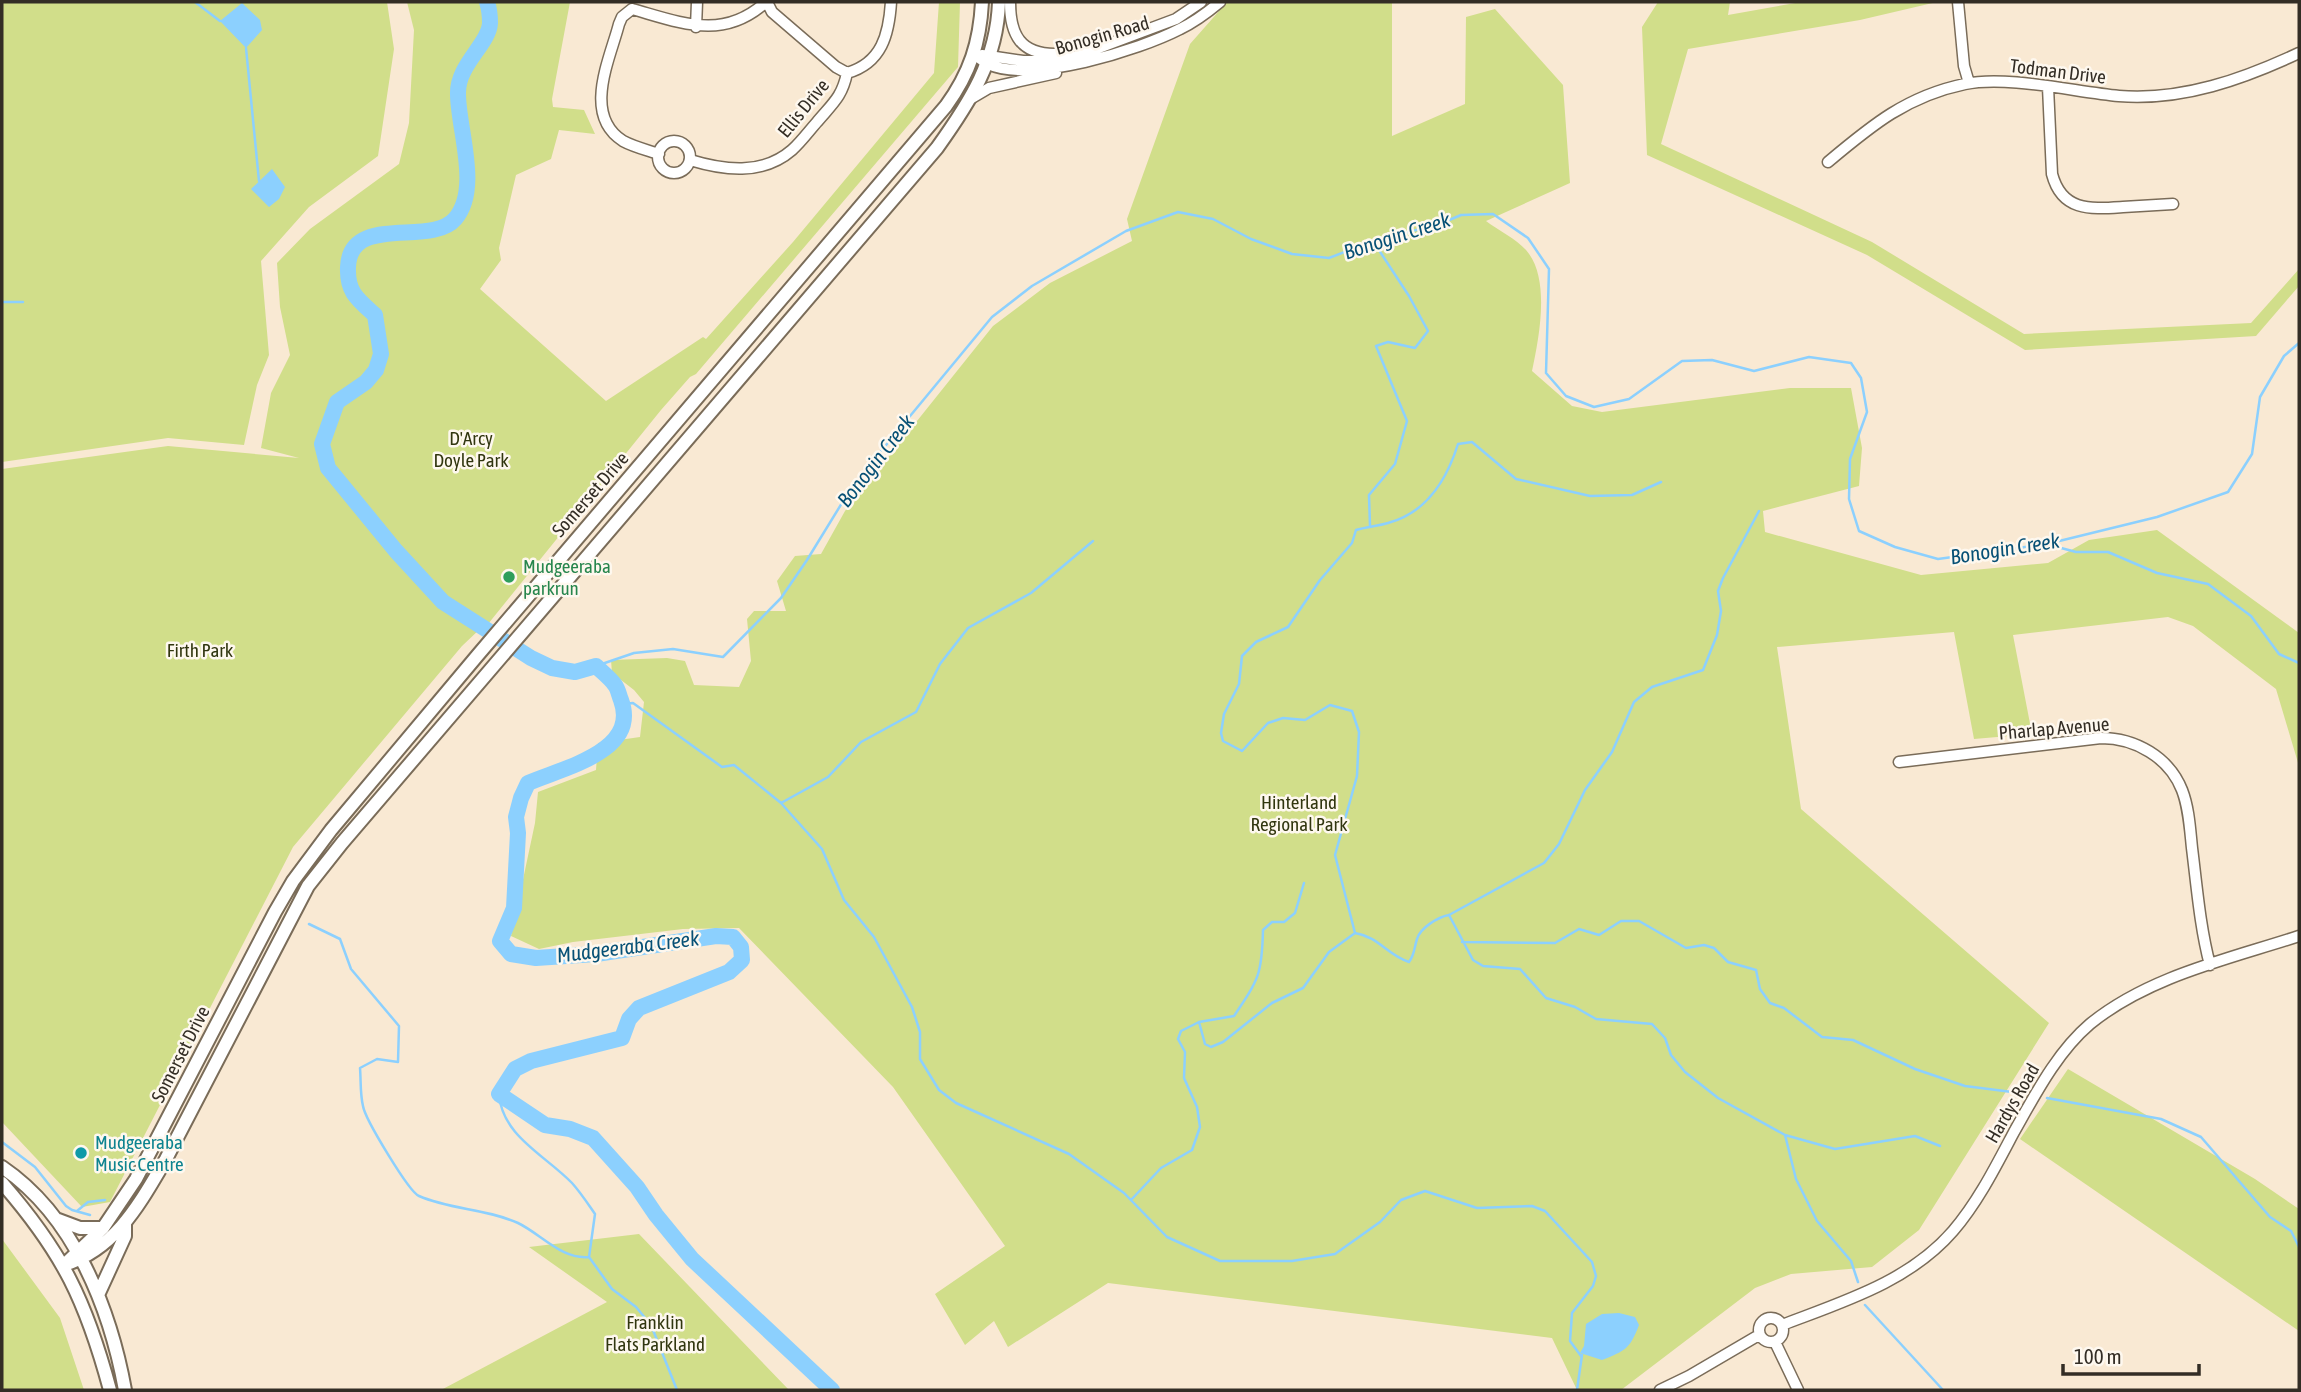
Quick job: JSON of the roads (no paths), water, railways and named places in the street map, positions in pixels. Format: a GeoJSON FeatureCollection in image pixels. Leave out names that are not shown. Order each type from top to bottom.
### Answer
{"type":"FeatureCollection","features":[{"type":"Feature","properties":{"kind":"main road","name":"Somerset Drive"},"geometry":{"type":"LineString","coordinates":[[79,1256],[103,1228],[152,1152],[254,951],[293,881],[331,830],[477,656],[946,106],[963,81],[975,55],[982,2]]}},
{"type":"Feature","properties":{"kind":"main road","name":"Somerset Drive"},"geometry":{"type":"LineString","coordinates":[[64,1265],[107,1243],[125,1223],[166,1159],[308,886],[937,148],[972,98],[989,60],[997,30],[999,2]]}},
{"type":"Feature","properties":{"kind":"main road"},"geometry":{"type":"LineString","coordinates":[[713,380],[727,392]]}},
{"type":"Feature","properties":{"kind":"main road"},"geometry":{"type":"LineString","coordinates":[[2,1167],[37,1197],[79,1256],[98,1295],[114,1339],[125,1390]]}},
{"type":"Feature","properties":{"kind":"main road"},"geometry":{"type":"LineString","coordinates":[[2,1183],[36,1224],[64,1265],[91,1325],[110,1390]]}},
{"type":"Feature","properties":{"kind":"main road"},"geometry":{"type":"LineString","coordinates":[[53,1217],[80,1228],[103,1228]]}},
{"type":"Feature","properties":{"kind":"main road"},"geometry":{"type":"LineString","coordinates":[[98,1295],[125,1236],[125,1223]]}},
{"type":"Feature","properties":{"kind":"street"},"geometry":{"type":"LineString","coordinates":[[696,27],[697,2]]}},
{"type":"Feature","properties":{"kind":"street"},"geometry":{"type":"LineString","coordinates":[[631,5],[696,27],[720,26],[753,14],[766,2],[772,12],[836,67],[847,73]]}},
{"type":"Feature","properties":{"kind":"street","name":"Ellis Drive"},"geometry":{"type":"LineString","coordinates":[[690,160],[738,170],[784,156],[843,92],[847,73],[863,68],[884,42],[889,26],[891,2]]}},
{"type":"Feature","properties":{"kind":"street"},"geometry":{"type":"LineString","coordinates":[[1010,2],[1010,20],[1014,34],[1027,47],[1049,54],[1101,53]]}},
{"type":"Feature","properties":{"kind":"street","name":"Bonogin Road"},"geometry":{"type":"LineString","coordinates":[[1101,53],[1176,19],[1201,2]]}},
{"type":"Feature","properties":{"kind":"street","name":"Bonogin Road"},"geometry":{"type":"LineString","coordinates":[[975,55],[989,60],[1050,61],[1101,53],[1184,28],[1220,2]]}},
{"type":"Feature","properties":{"kind":"street"},"geometry":{"type":"LineString","coordinates":[[1958,2],[1964,65],[1969,83]]}},
{"type":"Feature","properties":{"kind":"street","name":"Ellis Drive"},"geometry":{"type":"LineString","coordinates":[[631,5],[619,24],[600,96],[601,111],[607,125],[621,140],[659,154]]}},
{"type":"Feature","properties":{"kind":"street"},"geometry":{"type":"LineString","coordinates":[[972,98],[989,88],[1081,66],[1101,53]]}},
{"type":"Feature","properties":{"kind":"street","name":"Todman Drive"},"geometry":{"type":"LineString","coordinates":[[1828,162],[1887,114],[1929,95],[1969,83],[1996,82],[2121,96],[2170,94],[2236,80],[2299,53]]}},
{"type":"Feature","properties":{"kind":"street"},"geometry":{"type":"LineString","coordinates":[[2048,87],[2052,173],[2064,197],[2087,208],[2174,204]]}},
{"type":"Feature","properties":{"kind":"street","name":"Ellis Drive"},"geometry":{"type":"LineString","coordinates":[[676,142],[689,151],[690,160],[684,170],[669,172],[662,167],[659,154],[665,145],[676,142]]}},
{"type":"Feature","properties":{"kind":"street","name":"Pharlap Avenue"},"geometry":{"type":"LineString","coordinates":[[1899,762],[2101,738],[2126,741],[2148,750],[2173,773],[2183,792],[2203,939],[2210,965]]}},
{"type":"Feature","properties":{"kind":"street","name":"Hardys Road"},"geometry":{"type":"LineString","coordinates":[[1782,1325],[1856,1297],[1912,1267],[1934,1250],[1953,1231],[1972,1205],[2052,1068],[2088,1026],[2135,993],[2299,936]]}},
{"type":"Feature","properties":{"kind":"street"},"geometry":{"type":"LineString","coordinates":[[1775,1318],[1782,1325],[1782,1336],[1775,1342],[1766,1342],[1759,1335],[1759,1326],[1765,1319],[1775,1318]]}},
{"type":"Feature","properties":{"kind":"street"},"geometry":{"type":"LineString","coordinates":[[1660,1390],[1759,1335]]}},
{"type":"Feature","properties":{"kind":"street"},"geometry":{"type":"LineString","coordinates":[[1775,1342],[1798,1390]]}},
{"type":"Feature","properties":{"kind":"water"},"geometry":{"type":"Polygon","coordinates":[[[242,3],[260,20],[262,30],[246,48],[220,21],[242,3]]]}},
{"type":"Feature","properties":{"kind":"water"},"geometry":{"type":"Polygon","coordinates":[[[272,169],[285,187],[279,199],[269,207],[251,189],[272,169]]]}},
{"type":"Feature","properties":{"kind":"water"},"geometry":{"type":"Polygon","coordinates":[[[1619,1313],[1635,1317],[1639,1325],[1626,1348],[1602,1360],[1580,1353],[1584,1346],[1586,1324],[1602,1314],[1619,1313]]]}},
{"type":"Feature","properties":{"kind":"waterway"},"geometry":{"type":"LineString","coordinates":[[195,2],[220,21]]}},
{"type":"Feature","properties":{"kind":"waterway","name":"Mudgeeraba Creek"},"geometry":{"type":"LineString","coordinates":[[487,2],[490,20],[488,31],[467,64],[459,83],[459,108],[467,175],[463,206],[455,219],[444,227],[428,231],[376,235],[362,241],[352,251],[348,267],[349,283],[358,299],[375,315],[381,354],[376,370],[366,382],[337,402],[322,444],[328,468],[396,551],[443,602],[531,658],[552,668],[575,672],[596,666],[618,690],[624,718],[619,733],[609,745],[577,764],[528,783],[516,817],[518,833],[514,908],[500,941],[511,954],[536,958],[596,954],[716,936],[733,937],[741,947],[742,960],[729,972],[639,1008],[629,1019],[622,1038],[531,1061],[515,1069],[499,1094],[545,1125],[570,1129],[593,1138],[637,1187],[692,1259],[832,1390]]}},
{"type":"Feature","properties":{"kind":"waterway"},"geometry":{"type":"LineString","coordinates":[[246,48],[259,181]]}},
{"type":"Feature","properties":{"kind":"waterway","name":"Bonogin Creek"},"geometry":{"type":"LineString","coordinates":[[596,666],[634,653],[673,649],[723,657],[781,598],[853,485],[992,317],[1032,286],[1126,231],[1178,212],[1213,219],[1251,239],[1292,254],[1329,258],[1373,241],[1440,224],[1461,215],[1493,214],[1528,238],[1549,269],[1546,373],[1566,396],[1594,407],[1629,399],[1682,361],[1712,360],[1754,371],[1809,357],[1851,363],[1861,378],[1867,412],[1850,459],[1849,499],[1859,531],[1895,547],[1938,559],[2047,544],[2157,517],[2228,492],[2252,454],[2260,397],[2284,356],[2299,343]]}},
{"type":"Feature","properties":{"kind":"waterway"},"geometry":{"type":"LineString","coordinates":[[1370,526],[1369,495],[1395,464],[1407,421],[1376,346],[1388,342],[1415,348],[1428,331],[1373,241]]}},
{"type":"Feature","properties":{"kind":"waterway"},"geometry":{"type":"LineString","coordinates":[[2,302],[23,302]]}},
{"type":"Feature","properties":{"kind":"waterway"},"geometry":{"type":"LineString","coordinates":[[1355,933],[1335,855],[1357,776],[1359,732],[1352,711],[1330,705],[1305,720],[1283,718],[1268,723],[1242,751],[1223,741],[1221,733],[1224,714],[1239,684],[1242,656],[1256,642],[1288,627],[1320,580],[1352,543],[1356,530],[1401,518],[1424,503],[1448,470],[1458,444],[1472,442],[1516,479],[1590,496],[1632,495],[1661,482]]}},
{"type":"Feature","properties":{"kind":"waterway"},"geometry":{"type":"LineString","coordinates":[[1199,1022],[1205,1044],[1211,1047],[1223,1042],[1272,1003],[1303,988],[1329,952],[1355,933],[1370,938],[1409,962],[1419,935],[1430,924],[1544,863],[1559,844],[1585,790],[1612,752],[1634,702],[1652,687],[1703,670],[1717,635],[1721,611],[1718,591],[1759,511]]}},
{"type":"Feature","properties":{"kind":"waterway"},"geometry":{"type":"LineString","coordinates":[[781,803],[828,777],[861,742],[916,712],[940,664],[968,628],[1031,593],[1093,541]]}},
{"type":"Feature","properties":{"kind":"waterway"},"geometry":{"type":"LineString","coordinates":[[2050,545],[2076,552],[2108,552],[2157,573],[2208,584],[2251,616],[2279,654],[2299,663]]}},
{"type":"Feature","properties":{"kind":"waterway"},"geometry":{"type":"LineString","coordinates":[[622,704],[633,703],[722,767],[734,765],[781,803],[822,849],[844,900],[874,937],[912,1007],[920,1032],[920,1059],[939,1090],[956,1103],[1069,1154],[1124,1193],[1167,1237],[1220,1261],[1292,1261],[1335,1254],[1380,1222],[1401,1200],[1425,1191],[1477,1208],[1532,1206],[1545,1211],[1592,1262],[1596,1276],[1593,1286],[1572,1313],[1570,1341],[1581,1356]]}},
{"type":"Feature","properties":{"kind":"waterway"},"geometry":{"type":"LineString","coordinates":[[1131,1200],[1161,1168],[1192,1150],[1200,1127],[1197,1107],[1184,1078],[1185,1052],[1178,1039],[1181,1031],[1199,1022],[1234,1016],[1258,976],[1263,930],[1272,922],[1284,922],[1295,913],[1304,883]]}},
{"type":"Feature","properties":{"kind":"waterway"},"geometry":{"type":"LineString","coordinates":[[1449,915],[1473,960],[1483,966],[1520,969],[1546,998],[1575,1007],[1596,1019],[1652,1024],[1665,1038],[1671,1055],[1685,1072],[1718,1098],[1785,1135],[1835,1149],[1915,1136],[1940,1146]]}},
{"type":"Feature","properties":{"kind":"waterway"},"geometry":{"type":"LineString","coordinates":[[1462,942],[1555,943],[1579,929],[1599,935],[1621,921],[1639,921],[1686,948],[1704,945],[1714,948],[1728,962],[1756,970],[1760,989],[1770,1003],[1784,1008],[1822,1037],[1853,1040],[1915,1069],[1965,1086],[2020,1093]]}},
{"type":"Feature","properties":{"kind":"waterway"},"geometry":{"type":"LineString","coordinates":[[309,924],[340,939],[351,969],[399,1026],[398,1062],[377,1059],[360,1068],[361,1097],[379,1139],[414,1192],[431,1201],[505,1218],[527,1228],[561,1250],[579,1257],[589,1257]]}},
{"type":"Feature","properties":{"kind":"waterway"},"geometry":{"type":"LineString","coordinates":[[499,1094],[502,1109],[516,1133],[572,1183],[595,1214],[589,1257],[612,1289],[636,1307],[651,1325],[677,1390]]}},
{"type":"Feature","properties":{"kind":"waterway"},"geometry":{"type":"LineString","coordinates":[[2047,1098],[2161,1119],[2201,1137],[2270,1217],[2291,1231],[2299,1247]]}},
{"type":"Feature","properties":{"kind":"waterway"},"geometry":{"type":"LineString","coordinates":[[1785,1135],[1796,1179],[1817,1221],[1851,1261],[1858,1282]]}},
{"type":"Feature","properties":{"kind":"waterway"},"geometry":{"type":"LineString","coordinates":[[2,1142],[35,1167],[66,1206],[90,1215]]}},
{"type":"Feature","properties":{"kind":"waterway"},"geometry":{"type":"LineString","coordinates":[[77,1211],[88,1202],[105,1200]]}},
{"type":"Feature","properties":{"kind":"waterway"},"geometry":{"type":"LineString","coordinates":[[1865,1305],[1943,1390]]}},
{"type":"Feature","properties":{"kind":"waterway"},"geometry":{"type":"LineString","coordinates":[[1577,1390],[1582,1355]]}},
{"type":"Feature","properties":{"kind":"place","name":"Mudgeeraba parkrun"},"geometry":{"type":"Point","coordinates":[509,577]}},
{"type":"Feature","properties":{"kind":"place","name":"Mudgeeraba Music Centre"},"geometry":{"type":"Point","coordinates":[81,1153]}},
{"type":"Feature","properties":{"kind":"park label","name":"D'Arcy Doyle Park"},"geometry":{"type":"Point","coordinates":[471,449]}},
{"type":"Feature","properties":{"kind":"park label","name":"Firth Park"},"geometry":{"type":"Point","coordinates":[200,650]}},
{"type":"Feature","properties":{"kind":"park label","name":"Hinterland Regional Park"},"geometry":{"type":"Point","coordinates":[1299,813]}},
{"type":"Feature","properties":{"kind":"park label","name":"Franklin Flats Parkland"},"geometry":{"type":"Point","coordinates":[655,1333]}}]}
